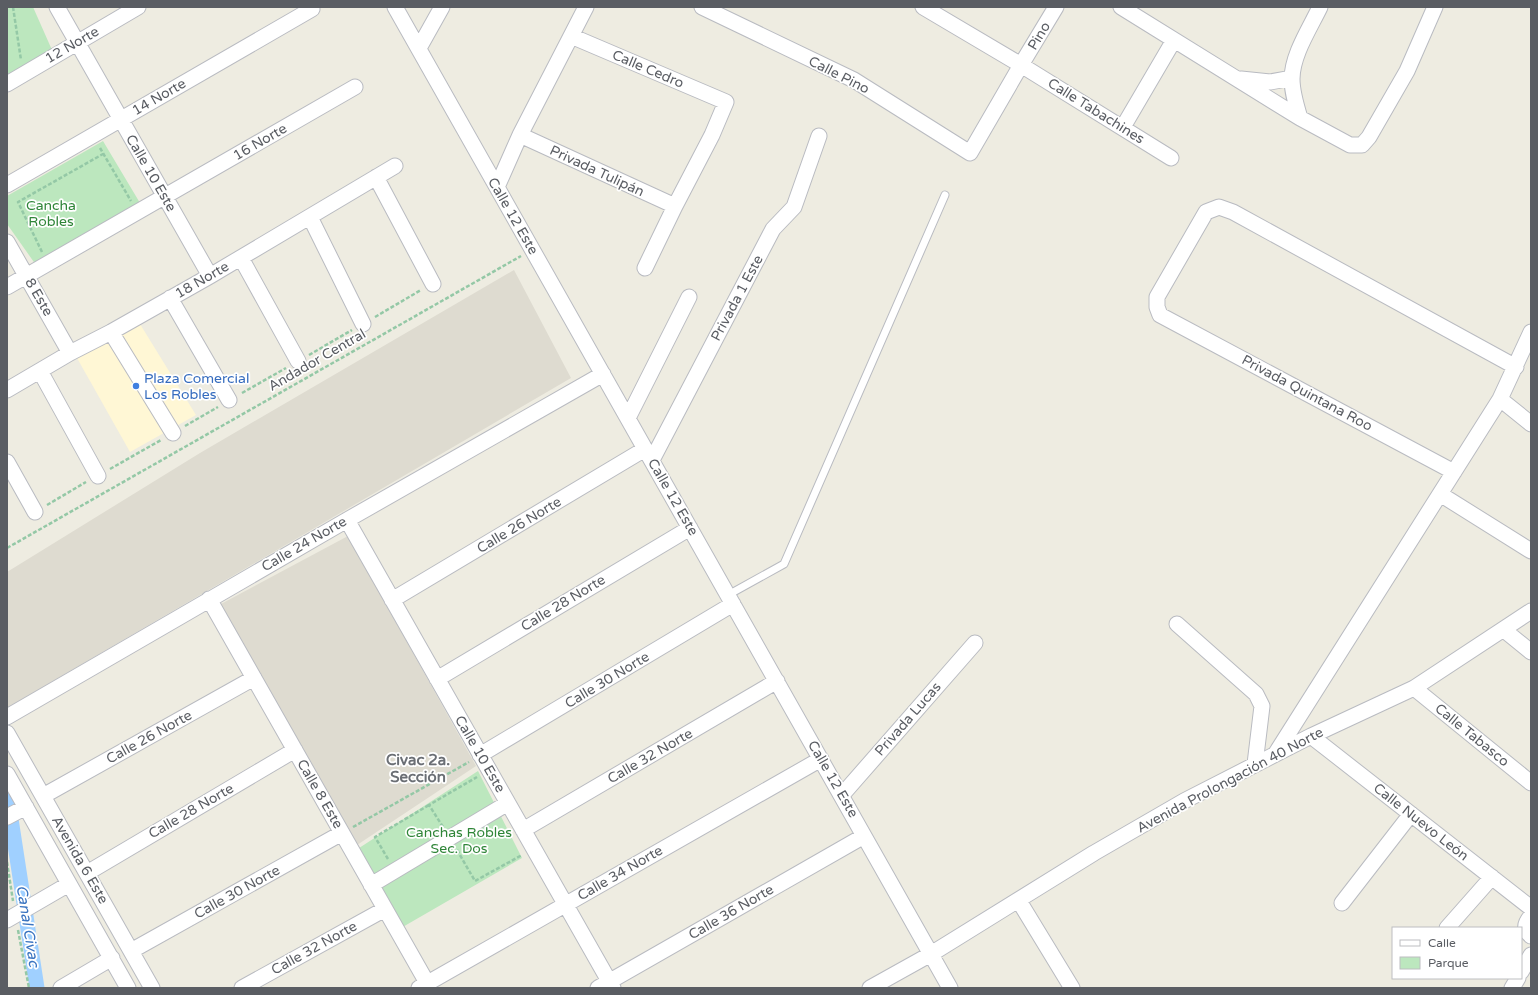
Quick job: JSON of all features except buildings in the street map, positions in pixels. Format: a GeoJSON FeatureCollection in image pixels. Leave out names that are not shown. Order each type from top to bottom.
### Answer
{"type":"FeatureCollection","features":[{"type":"Feature","properties":{"kind":"street","name":"Calle 10 Este"},"geometry":{"type":"LineString","coordinates":[[57,7],[210,276]]}},
{"type":"Feature","properties":{"kind":"street","name":"12 Norte"},"geometry":{"type":"LineString","coordinates":[[7,84],[138,7]]}},
{"type":"Feature","properties":{"kind":"street","name":"Calle 12 Este"},"geometry":{"type":"LineString","coordinates":[[395,7],[950,988]]}},
{"type":"Feature","properties":{"kind":"street"},"geometry":{"type":"LineString","coordinates":[[419,48],[442,7]]}},
{"type":"Feature","properties":{"kind":"street"},"geometry":{"type":"LineString","coordinates":[[497,187],[520,135],[586,7]]}},
{"type":"Feature","properties":{"kind":"street","name":"Calle Pino"},"geometry":{"type":"LineString","coordinates":[[702,7],[854,80],[970,153],[1021,65]]}},
{"type":"Feature","properties":{"kind":"street","name":"Calle Tabachines"},"geometry":{"type":"LineString","coordinates":[[923,7],[1123,127],[1171,158]]}},
{"type":"Feature","properties":{"kind":"street","name":"Pino"},"geometry":{"type":"LineString","coordinates":[[1021,65],[1056,7]]}},
{"type":"Feature","properties":{"kind":"street"},"geometry":{"type":"LineString","coordinates":[[1121,7],[1300,118],[1350,145],[1362,145],[1369,137],[1406,70],[1435,7]]}},
{"type":"Feature","properties":{"kind":"street"},"geometry":{"type":"LineString","coordinates":[[1300,118],[1292,78],[1300,48],[1320,7]]}},
{"type":"Feature","properties":{"kind":"street","name":"14 Norte"},"geometry":{"type":"LineString","coordinates":[[7,185],[312,9]]}},
{"type":"Feature","properties":{"kind":"street","name":"Calle Cedro"},"geometry":{"type":"LineString","coordinates":[[571,36],[726,102],[712,136],[675,206]]}},
{"type":"Feature","properties":{"kind":"street"},"geometry":{"type":"LineString","coordinates":[[1123,127],[1174,40]]}},
{"type":"Feature","properties":{"kind":"street"},"geometry":{"type":"LineString","coordinates":[[1236,78],[1270,82],[1292,78]]}},
{"type":"Feature","properties":{"kind":"street","name":"16 Norte"},"geometry":{"type":"LineString","coordinates":[[26,276],[355,87]]}},
{"type":"Feature","properties":{"kind":"street","name":"Privada Tulipán"},"geometry":{"type":"LineString","coordinates":[[520,135],[675,206]]}},
{"type":"Feature","properties":{"kind":"street","name":"Privada 1 Este"},"geometry":{"type":"LineString","coordinates":[[649,455],[773,229],[794,206],[819,136]]}},
{"type":"Feature","properties":{"kind":"street","name":"18 Norte"},"geometry":{"type":"LineString","coordinates":[[7,390],[70,353],[111,332],[210,276],[395,166]]}},
{"type":"Feature","properties":{"kind":"street"},"geometry":{"type":"LineString","coordinates":[[376,177],[432,284]]}},
{"type":"Feature","properties":{"kind":"street"},"geometry":{"type":"LineString","coordinates":[[645,268],[675,206]]}},
{"type":"Feature","properties":{"kind":"street","name":"Privada Quintana Roo"},"geometry":{"type":"LineString","coordinates":[[1454,472],[1160,314],[1157,307],[1157,297],[1206,212],[1219,207],[1233,212],[1516,367]]}},
{"type":"Feature","properties":{"kind":"street"},"geometry":{"type":"LineString","coordinates":[[310,216],[363,324]]}},
{"type":"Feature","properties":{"kind":"street","name":"8 Este"},"geometry":{"type":"LineString","coordinates":[[7,242],[70,353]]}},
{"type":"Feature","properties":{"kind":"street"},"geometry":{"type":"LineString","coordinates":[[241,258],[298,362]]}},
{"type":"Feature","properties":{"kind":"street"},"geometry":{"type":"LineString","coordinates":[[7,287],[26,276]]}},
{"type":"Feature","properties":{"kind":"street"},"geometry":{"type":"LineString","coordinates":[[628,418],[689,297]]}},
{"type":"Feature","properties":{"kind":"street"},"geometry":{"type":"LineString","coordinates":[[170,298],[229,400]]}},
{"type":"Feature","properties":{"kind":"street"},"geometry":{"type":"LineString","coordinates":[[111,332],[172,433]]}},
{"type":"Feature","properties":{"kind":"street"},"geometry":{"type":"LineString","coordinates":[[1275,754],[1500,399],[1531,332]]}},
{"type":"Feature","properties":{"kind":"street"},"geometry":{"type":"LineString","coordinates":[[40,371],[98,476]]}},
{"type":"Feature","properties":{"kind":"street","name":"Calle 24 Norte"},"geometry":{"type":"LineString","coordinates":[[7,717],[209,599],[603,374]]}},
{"type":"Feature","properties":{"kind":"street"},"geometry":{"type":"LineString","coordinates":[[1500,399],[1531,424]]}},
{"type":"Feature","properties":{"kind":"street","name":"Calle 26 Norte"},"geometry":{"type":"LineString","coordinates":[[392,600],[649,455]]}},
{"type":"Feature","properties":{"kind":"street"},"geometry":{"type":"LineString","coordinates":[[7,462],[35,512]]}},
{"type":"Feature","properties":{"kind":"street"},"geometry":{"type":"LineString","coordinates":[[1440,494],[1531,551]]}},
{"type":"Feature","properties":{"kind":"street","name":"Calle 10 Este"},"geometry":{"type":"LineString","coordinates":[[347,520],[565,904],[606,986]]}},
{"type":"Feature","properties":{"kind":"street","name":"Calle 28 Norte"},"geometry":{"type":"LineString","coordinates":[[437,679],[690,528]]}},
{"type":"Feature","properties":{"kind":"street","name":"Calle 8 Este"},"geometry":{"type":"LineString","coordinates":[[209,599],[372,885],[425,986]]}},
{"type":"Feature","properties":{"kind":"street","name":"Calle 30 Norte"},"geometry":{"type":"LineString","coordinates":[[480,755],[731,600]]}},
{"type":"Feature","properties":{"kind":"street","name":"Avenida Prolongación 40 Norte"},"geometry":{"type":"LineString","coordinates":[[870,988],[931,954],[1101,849],[1184,801],[1311,736],[1414,688],[1531,611]]}},
{"type":"Feature","properties":{"kind":"street"},"geometry":{"type":"LineString","coordinates":[[1177,624],[1256,694],[1262,706],[1255,764]]}},
{"type":"Feature","properties":{"kind":"street"},"geometry":{"type":"LineString","coordinates":[[1504,630],[1531,652]]}},
{"type":"Feature","properties":{"kind":"street","name":"Privada Lucas"},"geometry":{"type":"LineString","coordinates":[[842,795],[975,643]]}},
{"type":"Feature","properties":{"kind":"street","name":"Calle 26 Norte"},"geometry":{"type":"LineString","coordinates":[[43,796],[254,678]]}},
{"type":"Feature","properties":{"kind":"street","name":"Calle 32 Norte"},"geometry":{"type":"LineString","coordinates":[[523,830],[777,681]]}},
{"type":"Feature","properties":{"kind":"street","name":"Calle Tabasco"},"geometry":{"type":"LineString","coordinates":[[1414,688],[1531,783]]}},
{"type":"Feature","properties":{"kind":"street","name":"Avenida 6 Este"},"geometry":{"type":"LineString","coordinates":[[7,733],[104,901],[152,988]]}},
{"type":"Feature","properties":{"kind":"street","name":"Calle Nuevo León"},"geometry":{"type":"LineString","coordinates":[[1311,736],[1531,908]]}},
{"type":"Feature","properties":{"kind":"street","name":"Calle 28 Norte"},"geometry":{"type":"LineString","coordinates":[[87,872],[295,750]]}},
{"type":"Feature","properties":{"kind":"street","name":"Calle 34 Norte"},"geometry":{"type":"LineString","coordinates":[[425,986],[565,904],[821,759]]}},
{"type":"Feature","properties":{"kind":"street","name":"Avenida 6 Este"},"geometry":{"type":"LineString","coordinates":[[7,774],[128,988]]}},
{"type":"Feature","properties":{"kind":"street"},"geometry":{"type":"LineString","coordinates":[[372,885],[508,803]]}},
{"type":"Feature","properties":{"kind":"street"},"geometry":{"type":"LineString","coordinates":[[7,817],[26,807]]}},
{"type":"Feature","properties":{"kind":"street"},"geometry":{"type":"LineString","coordinates":[[1342,903],[1411,814]]}},
{"type":"Feature","properties":{"kind":"street","name":"Calle 30 Norte"},"geometry":{"type":"LineString","coordinates":[[131,951],[342,833]]}},
{"type":"Feature","properties":{"kind":"street","name":"Calle 36 Norte"},"geometry":{"type":"LineString","coordinates":[[606,986],[864,836]]}},
{"type":"Feature","properties":{"kind":"street"},"geometry":{"type":"LineString","coordinates":[[1448,927],[1492,877]]}},
{"type":"Feature","properties":{"kind":"street"},"geometry":{"type":"LineString","coordinates":[[7,920],[69,884]]}},
{"type":"Feature","properties":{"kind":"street"},"geometry":{"type":"LineString","coordinates":[[87,914],[104,901]]}},
{"type":"Feature","properties":{"kind":"street"},"geometry":{"type":"LineString","coordinates":[[1018,901],[1072,988]]}},
{"type":"Feature","properties":{"kind":"street","name":"Calle 32 Norte"},"geometry":{"type":"LineString","coordinates":[[242,988],[385,909]]}},
{"type":"Feature","properties":{"kind":"street"},"geometry":{"type":"LineString","coordinates":[[1529,934],[1525,927],[1526,921],[1531,916]]}},
{"type":"Feature","properties":{"kind":"street"},"geometry":{"type":"LineString","coordinates":[[1522,970],[1531,955]]}},
{"type":"Feature","properties":{"kind":"street"},"geometry":{"type":"LineString","coordinates":[[61,988],[112,958]]}},
{"type":"Feature","properties":{"kind":"street"},"geometry":{"type":"LineString","coordinates":[[1512,988],[1517,979]]}},
{"type":"Feature","properties":{"kind":"lane"},"geometry":{"type":"LineString","coordinates":[[731,600],[784,564],[945,195]]}},
{"type":"Feature","properties":{"kind":"path"},"geometry":{"type":"LineString","coordinates":[[13,7],[22,64]]}},
{"type":"Feature","properties":{"kind":"path"},"geometry":{"type":"LineString","coordinates":[[100,148],[134,206]]}},
{"type":"Feature","properties":{"kind":"path"},"geometry":{"type":"LineString","coordinates":[[44,256],[18,202],[103,154]]}},
{"type":"Feature","properties":{"kind":"path","name":"Andador Central"},"geometry":{"type":"LineString","coordinates":[[7,548],[519,258],[531,246]]}},
{"type":"Feature","properties":{"kind":"path"},"geometry":{"type":"LineString","coordinates":[[342,833],[480,755]]}},
{"type":"Feature","properties":{"kind":"path"},"geometry":{"type":"LineString","coordinates":[[390,864],[375,837],[482,774]]}},
{"type":"Feature","properties":{"kind":"path"},"geometry":{"type":"LineString","coordinates":[[429,805],[445,830]]}},
{"type":"Feature","properties":{"kind":"path"},"geometry":{"type":"LineString","coordinates":[[475,881],[528,851]]}},
{"type":"Feature","properties":{"kind":"shaded area"},"geometry":{"type":"Polygon","coordinates":[[[514,270],[571,378],[7,708],[7,572],[200,453],[514,270]]]}},
{"type":"Feature","properties":{"kind":"shaded area","name":"Plaza Comercial Los Robles"},"geometry":{"type":"Polygon","coordinates":[[[140,324],[196,415],[130,452],[77,358],[140,324]]]}},
{"type":"Feature","properties":{"kind":"shaded area"},"geometry":{"type":"Polygon","coordinates":[[[348,536],[476,766],[354,847],[221,604],[348,536]]]}},
{"type":"Feature","properties":{"kind":"green space"},"geometry":{"type":"Polygon","coordinates":[[[7,7],[33,7],[52,50],[7,79],[7,7]]]}},
{"type":"Feature","properties":{"kind":"green space","name":"Cancha Robles"},"geometry":{"type":"Polygon","coordinates":[[[103,141],[140,203],[36,265],[7,224],[7,196],[103,141]]]}},
{"type":"Feature","properties":{"kind":"green space","name":"Canchas Robles Sec. Dos"},"geometry":{"type":"Polygon","coordinates":[[[478,771],[522,858],[401,928],[356,850],[478,771]]]}},
{"type":"Feature","properties":{"kind":"waterway","name":"Canal Civac"},"geometry":{"type":"LineString","coordinates":[[7,793],[37,988]]}},
{"type":"Feature","properties":{"kind":"place","name":"Plaza Comercial Los Robles"},"geometry":{"type":"Point","coordinates":[136,386]}},
{"type":"Feature","properties":{"kind":"district","name":"Civac 2a. Sección"},"geometry":{"type":"Point","coordinates":[418,768]}}]}
